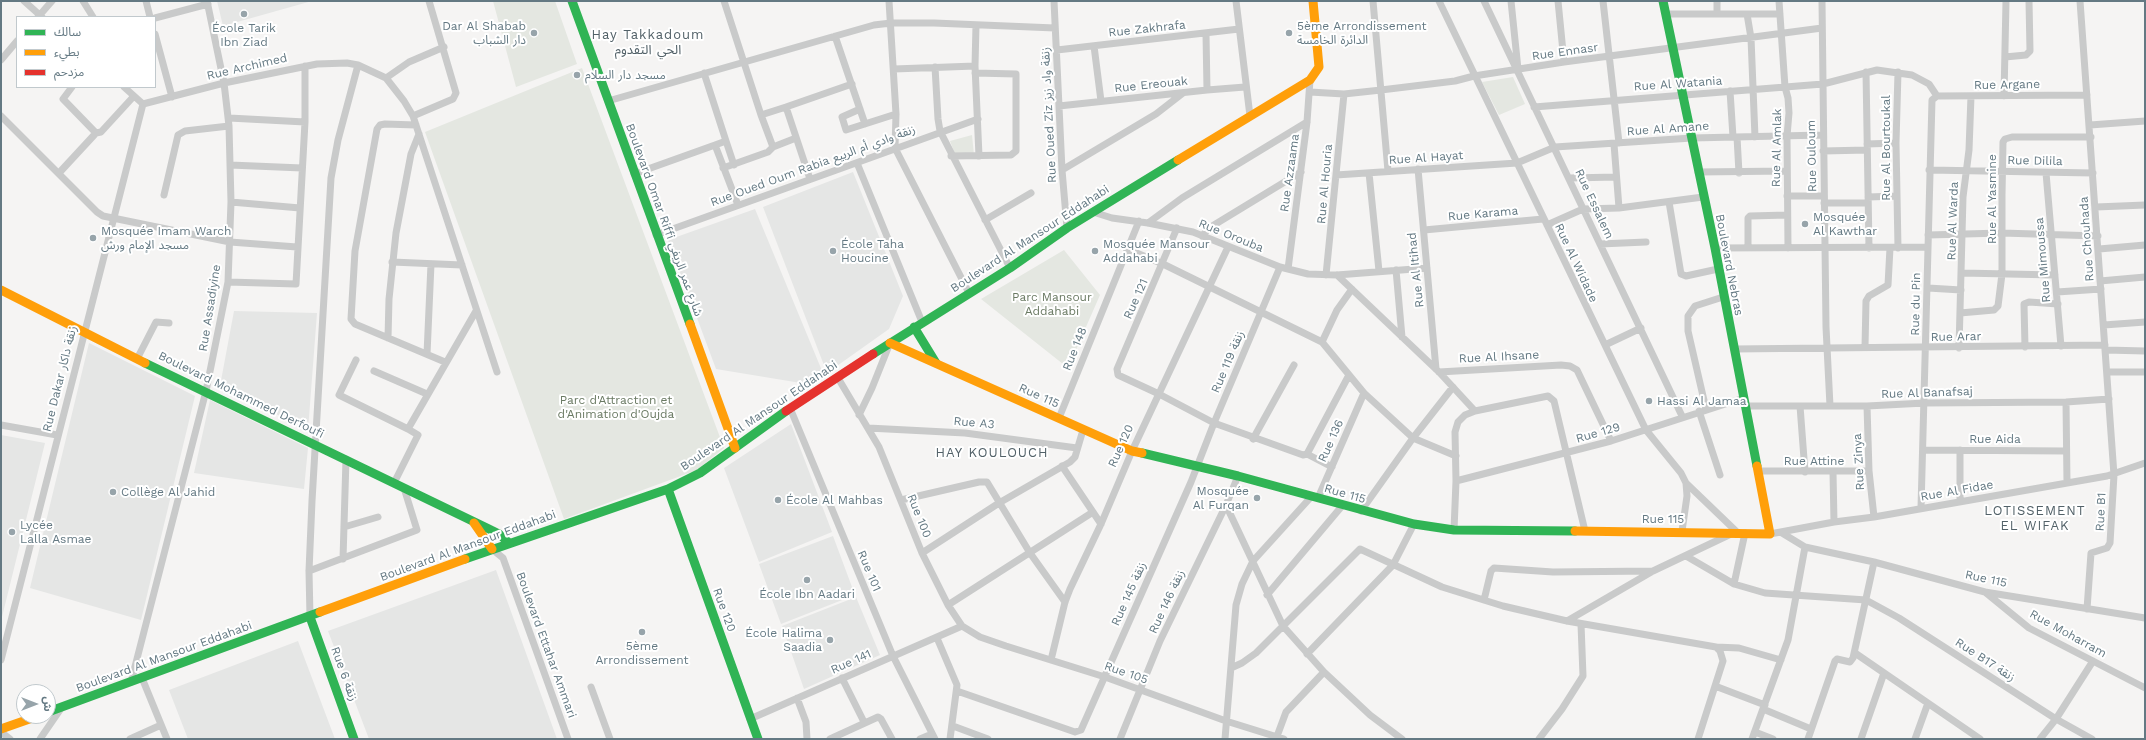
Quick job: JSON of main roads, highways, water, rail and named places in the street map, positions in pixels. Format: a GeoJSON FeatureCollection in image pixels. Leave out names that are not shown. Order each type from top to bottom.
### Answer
{"type":"FeatureCollection","features":[{"type":"Feature","properties":{"kind":"place","name":"École Tarik Ibn Ziad"},"geometry":{"type":"Point","coordinates":[244,14]}},
{"type":"Feature","properties":{"kind":"place","name":"Dar Al Shabab دار الشباب"},"geometry":{"type":"Point","coordinates":[534,33]}},
{"type":"Feature","properties":{"kind":"place","name":"5ème Arrondissement الدائرة الخامسة"},"geometry":{"type":"Point","coordinates":[1289,33]}},
{"type":"Feature","properties":{"kind":"place","name":"مسجد دار السلام"},"geometry":{"type":"Point","coordinates":[577,75]}},
{"type":"Feature","properties":{"kind":"place","name":"Mosquée Al Kawthar"},"geometry":{"type":"Point","coordinates":[1805,224]}},
{"type":"Feature","properties":{"kind":"place","name":"Mosquée Imam Warch مسجد الإمام ورش"},"geometry":{"type":"Point","coordinates":[93,238]}},
{"type":"Feature","properties":{"kind":"place","name":"École Taha Houcine"},"geometry":{"type":"Point","coordinates":[833,251]}},
{"type":"Feature","properties":{"kind":"place","name":"Mosquée Mansour Addahabi"},"geometry":{"type":"Point","coordinates":[1095,251]}},
{"type":"Feature","properties":{"kind":"place","name":"Hassi Al Jamaa"},"geometry":{"type":"Point","coordinates":[1649,401]}},
{"type":"Feature","properties":{"kind":"place","name":"Collège Al Jahid"},"geometry":{"type":"Point","coordinates":[113,492]}},
{"type":"Feature","properties":{"kind":"place","name":"Mosquée Al Furqan"},"geometry":{"type":"Point","coordinates":[1257,498]}},
{"type":"Feature","properties":{"kind":"place","name":"École Al Mahbas"},"geometry":{"type":"Point","coordinates":[778,500]}},
{"type":"Feature","properties":{"kind":"place","name":"Lycée Lalla Asmae"},"geometry":{"type":"Point","coordinates":[12,532]}},
{"type":"Feature","properties":{"kind":"place","name":"École Ibn Aadari"},"geometry":{"type":"Point","coordinates":[807,580]}},
{"type":"Feature","properties":{"kind":"place","name":"5ème Arrondissement"},"geometry":{"type":"Point","coordinates":[642,632]}},
{"type":"Feature","properties":{"kind":"place","name":"École Halima Saadia"},"geometry":{"type":"Point","coordinates":[830,640]}},
{"type":"Feature","properties":{"kind":"district","name":"Hay Takkadoum الحي التقدوم"},"geometry":{"type":"Point","coordinates":[648,42]}},
{"type":"Feature","properties":{"kind":"district","name":"HAY KOULOUCH"},"geometry":{"type":"Point","coordinates":[992,453]}},
{"type":"Feature","properties":{"kind":"district","name":"LOTISSEMENT EL WIFAK"},"geometry":{"type":"Point","coordinates":[2035,518]}},
{"type":"Feature","properties":{"kind":"park label","name":"Parc Mansour Addahabi"},"geometry":{"type":"Point","coordinates":[1052,304]}},
{"type":"Feature","properties":{"kind":"park label","name":"Parc d'Attraction et d'Animation d'Oujda"},"geometry":{"type":"Point","coordinates":[616,407]}}]}
